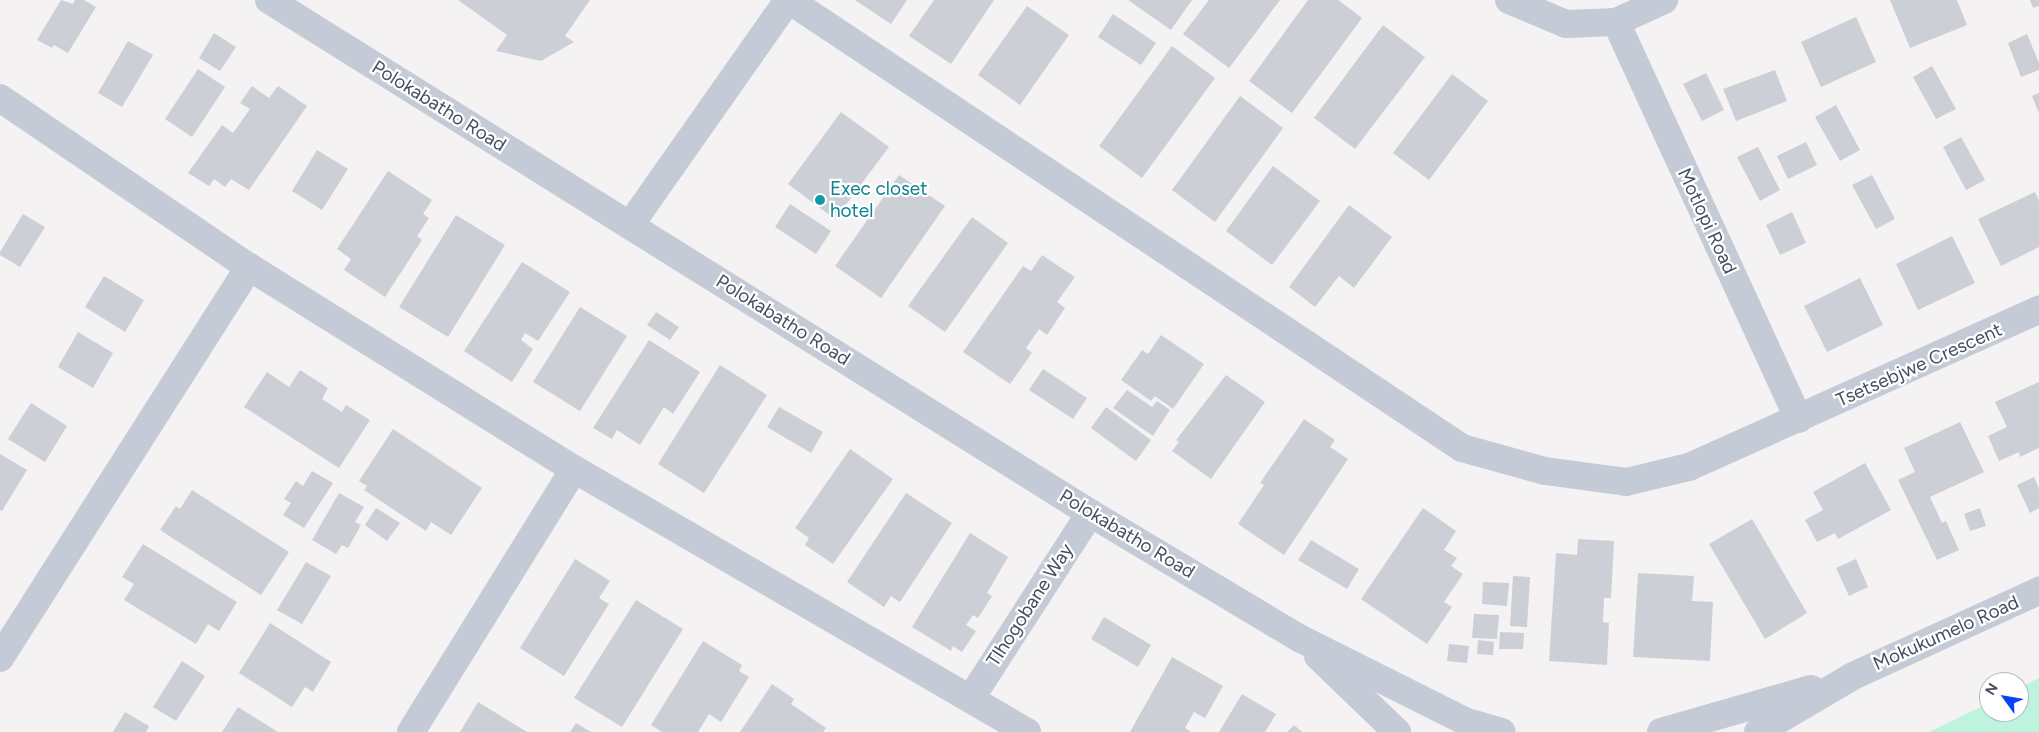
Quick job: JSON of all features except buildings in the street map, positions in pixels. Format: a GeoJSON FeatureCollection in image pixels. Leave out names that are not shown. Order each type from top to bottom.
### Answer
{"type":"FeatureCollection","features":[{"type":"Feature","properties":{"kind":"street","name":"Polokabatho Road"},"geometry":{"type":"LineString","coordinates":[[269,0],[1090,513],[1299,638]]}},
{"type":"Feature","properties":{"kind":"street"},"geometry":{"type":"LineString","coordinates":[[630,225],[788,0]]}},
{"type":"Feature","properties":{"kind":"street","name":"Tsetsebjwe Crescent"},"geometry":{"type":"LineString","coordinates":[[788,0],[1462,448],[1545,471],[1626,482],[1689,467],[2039,310]]}},
{"type":"Feature","properties":{"kind":"street"},"geometry":{"type":"LineString","coordinates":[[1509,0],[1566,24],[1616,22],[1664,0]]}},
{"type":"Feature","properties":{"kind":"street","name":"Motlopi Road"},"geometry":{"type":"LineString","coordinates":[[1616,22],[1799,419]]}},
{"type":"Feature","properties":{"kind":"street"},"geometry":{"type":"LineString","coordinates":[[0,98],[248,267],[574,469],[1027,732]]}},
{"type":"Feature","properties":{"kind":"street"},"geometry":{"type":"LineString","coordinates":[[0,658],[248,267]]}},
{"type":"Feature","properties":{"kind":"street"},"geometry":{"type":"LineString","coordinates":[[411,732],[574,469]]}},
{"type":"Feature","properties":{"kind":"street","name":"Tlhogobane Way"},"geometry":{"type":"LineString","coordinates":[[970,698],[1090,513]]}},
{"type":"Feature","properties":{"kind":"street","name":"Mokukumelo Road"},"geometry":{"type":"LineString","coordinates":[[1853,676],[2039,591]]}},
{"type":"Feature","properties":{"kind":"street"},"geometry":{"type":"LineString","coordinates":[[1299,638],[1397,732]]}},
{"type":"Feature","properties":{"kind":"street"},"geometry":{"type":"LineString","coordinates":[[1299,638],[1467,722],[1502,732]]}},
{"type":"Feature","properties":{"kind":"street"},"geometry":{"type":"LineString","coordinates":[[1661,732],[1853,676]]}},
{"type":"Feature","properties":{"kind":"street"},"geometry":{"type":"LineString","coordinates":[[1758,732],[1853,676]]}},
{"type":"Feature","properties":{"kind":"green space"},"geometry":{"type":"Polygon","coordinates":[[[2039,678],[2039,732],[1929,732],[1979,708],[1979,722],[2029,722],[2029,683],[2039,678]]]}},
{"type":"Feature","properties":{"kind":"place","name":"Exec closet hotel"},"geometry":{"type":"Point","coordinates":[820,200]}}]}
